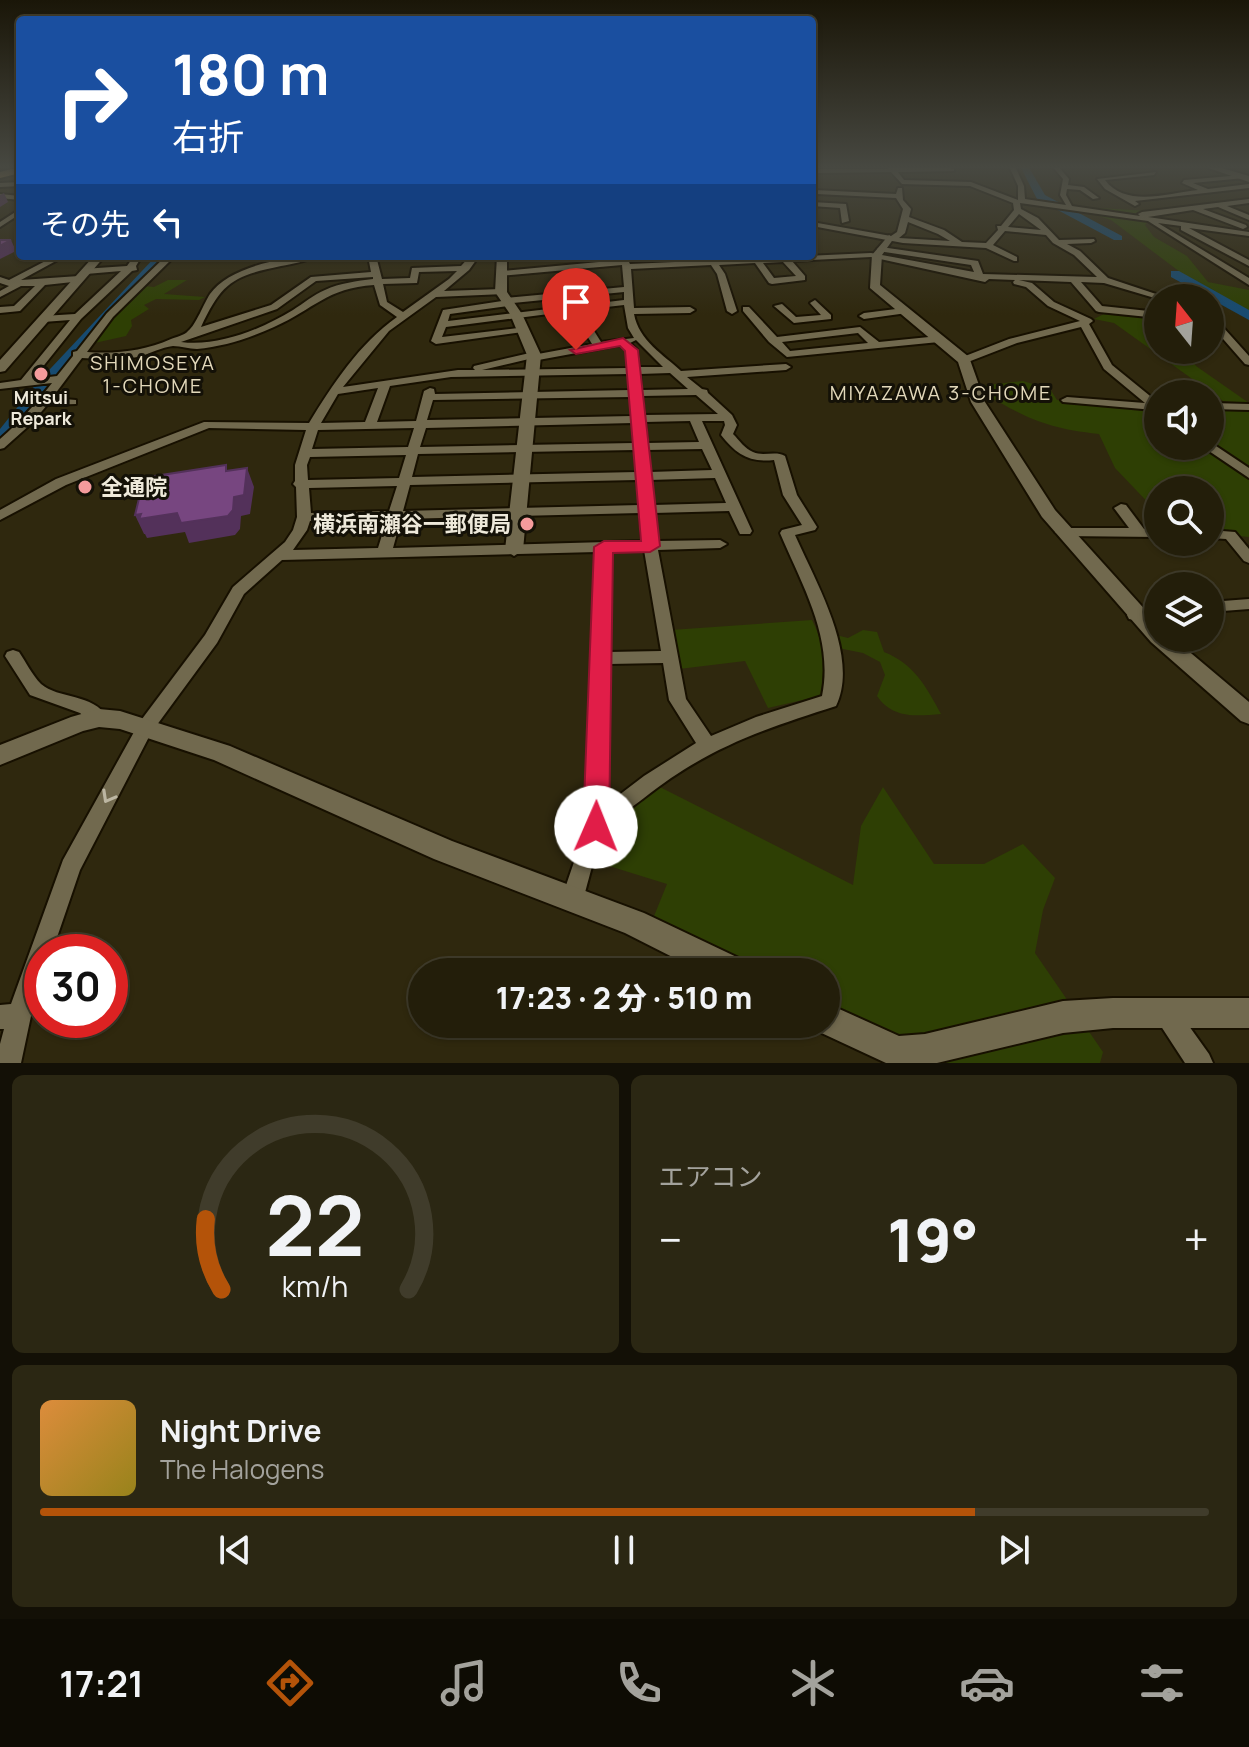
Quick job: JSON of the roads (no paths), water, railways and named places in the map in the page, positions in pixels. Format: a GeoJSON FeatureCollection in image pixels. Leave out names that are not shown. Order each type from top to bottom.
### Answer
{"type":"FeatureCollection","features":[{"type":"Feature","properties":{"kind":"street"},"geometry":{"type":"LineString","coordinates":[[988,246],[1009,216]]}},
{"type":"Feature","properties":{"kind":"street"},"geometry":{"type":"LineString","coordinates":[[1030,216],[1046,233],[1077,253],[1105,280]]}},
{"type":"Feature","properties":{"kind":"street"},"geometry":{"type":"LineString","coordinates":[[1122,216],[1249,232]]}},
{"type":"Feature","properties":{"kind":"street"},"geometry":{"type":"LineString","coordinates":[[1144,216],[1175,239],[1249,282]]}},
{"type":"Feature","properties":{"kind":"street"},"geometry":{"type":"LineString","coordinates":[[1212,216],[1249,232]]}},
{"type":"Feature","properties":{"kind":"street"},"geometry":{"type":"LineString","coordinates":[[963,247],[933,228],[904,218],[901,233],[885,245],[874,286],[964,360],[978,402],[1062,532],[1144,623]]}},
{"type":"Feature","properties":{"kind":"street"},"geometry":{"type":"LineString","coordinates":[[1177,224],[1247,262]]}},
{"type":"Feature","properties":{"kind":"street"},"geometry":{"type":"LineString","coordinates":[[816,227],[885,245],[979,276],[1029,285],[1051,304],[1088,321],[1013,341],[964,360]]}},
{"type":"Feature","properties":{"kind":"street"},"geometry":{"type":"LineString","coordinates":[[1000,228],[1046,233]]}},
{"type":"Feature","properties":{"kind":"street"},"geometry":{"type":"LineString","coordinates":[[1175,239],[1203,238]]}},
{"type":"Feature","properties":{"kind":"street"},"geometry":{"type":"LineString","coordinates":[[1058,242],[1091,241]]}},
{"type":"Feature","properties":{"kind":"street"},"geometry":{"type":"LineString","coordinates":[[816,255],[885,245],[988,246],[1014,259]]}},
{"type":"Feature","properties":{"kind":"street"},"geometry":{"type":"LineString","coordinates":[[53,260],[13,281],[44,281],[155,267]]}},
{"type":"Feature","properties":{"kind":"street"},"geometry":{"type":"LineString","coordinates":[[0,368],[5,355],[43,319],[96,260]]}},
{"type":"Feature","properties":{"kind":"street"},"geometry":{"type":"LineString","coordinates":[[26,380],[78,317],[130,269],[136,260]]}},
{"type":"Feature","properties":{"kind":"street"},"geometry":{"type":"LineString","coordinates":[[0,445],[19,431],[110,315],[165,260]]}},
{"type":"Feature","properties":{"kind":"street"},"geometry":{"type":"LineString","coordinates":[[193,333],[209,298],[229,276],[296,260]]}},
{"type":"Feature","properties":{"kind":"street"},"geometry":{"type":"LineString","coordinates":[[373,260],[383,303],[401,315]]}},
{"type":"Feature","properties":{"kind":"street"},"geometry":{"type":"LineString","coordinates":[[8,1063],[10,1017],[70,867],[145,728],[211,639],[238,591],[300,530],[304,517],[300,484],[313,426],[345,374],[401,315],[435,294],[472,260]]}},
{"type":"Feature","properties":{"kind":"street"},"geometry":{"type":"LineString","coordinates":[[502,260],[502,274],[512,310],[533,362],[514,550]]}},
{"type":"Feature","properties":{"kind":"street"},"geometry":{"type":"LineString","coordinates":[[666,260],[669,265]]}},
{"type":"Feature","properties":{"kind":"street"},"geometry":{"type":"LineString","coordinates":[[715,260],[732,311]]}},
{"type":"Feature","properties":{"kind":"street"},"geometry":{"type":"LineString","coordinates":[[502,274],[625,262],[669,265],[757,260],[772,281],[802,278],[786,260]]}},
{"type":"Feature","properties":{"kind":"street"},"geometry":{"type":"LineString","coordinates":[[625,262],[650,546],[678,700],[707,744]]}},
{"type":"Feature","properties":{"kind":"street"},"geometry":{"type":"LineString","coordinates":[[1200,264],[1247,262]]}},
{"type":"Feature","properties":{"kind":"street"},"geometry":{"type":"LineString","coordinates":[[77,354],[119,358],[172,343],[193,333],[274,307],[314,279],[414,281],[415,270],[466,268]]}},
{"type":"Feature","properties":{"kind":"street"},"geometry":{"type":"LineString","coordinates":[[530,271],[533,298]]}},
{"type":"Feature","properties":{"kind":"street"},"geometry":{"type":"LineString","coordinates":[[979,276],[1105,280],[1144,292]]}},
{"type":"Feature","properties":{"kind":"street"},"geometry":{"type":"LineString","coordinates":[[172,343],[193,347],[234,337],[295,313],[332,290],[376,279]]}},
{"type":"Feature","properties":{"kind":"street"},"geometry":{"type":"LineString","coordinates":[[1074,279],[1099,309],[1144,314]]}},
{"type":"Feature","properties":{"kind":"street"},"geometry":{"type":"LineString","coordinates":[[0,280],[17,286],[0,294]]}},
{"type":"Feature","properties":{"kind":"street"},"geometry":{"type":"LineString","coordinates":[[0,310],[17,309],[44,281]]}},
{"type":"Feature","properties":{"kind":"street"},"geometry":{"type":"LineString","coordinates":[[435,294],[512,310]]}},
{"type":"Feature","properties":{"kind":"street"},"geometry":{"type":"LineString","coordinates":[[628,301],[575,308],[512,310],[446,312],[436,341],[512,310],[533,298],[628,301],[690,310]]}},
{"type":"Feature","properties":{"kind":"street"},"geometry":{"type":"LineString","coordinates":[[779,306],[794,320],[828,317],[815,303]]}},
{"type":"Feature","properties":{"kind":"street"},"geometry":{"type":"LineString","coordinates":[[575,308],[598,346]]}},
{"type":"Feature","properties":{"kind":"street"},"geometry":{"type":"LineString","coordinates":[[746,309],[784,352],[792,355],[939,339]]}},
{"type":"Feature","properties":{"kind":"street"},"geometry":{"type":"LineString","coordinates":[[864,316],[904,311]]}},
{"type":"Feature","properties":{"kind":"street"},"geometry":{"type":"LineString","coordinates":[[43,319],[78,317]]}},
{"type":"Feature","properties":{"kind":"street"},"geometry":{"type":"LineString","coordinates":[[1084,323],[1108,367],[1144,396]]}},
{"type":"Feature","properties":{"kind":"street"},"geometry":{"type":"LineString","coordinates":[[218,327],[234,337]]}},
{"type":"Feature","properties":{"kind":"street"},"geometry":{"type":"LineString","coordinates":[[773,340],[860,330],[876,345]]}},
{"type":"Feature","properties":{"kind":"street"},"geometry":{"type":"LineString","coordinates":[[1224,334],[1249,362]]}},
{"type":"Feature","properties":{"kind":"street"},"geometry":{"type":"LineString","coordinates":[[336,391],[533,362],[631,340],[703,392],[728,417],[731,425],[727,435],[746,455],[753,459],[779,456],[790,495],[810,527],[787,533],[833,649],[835,683],[830,701],[766,717],[707,744],[641,785],[596,827]]}},
{"type":"Feature","properties":{"kind":"street"},"geometry":{"type":"LineString","coordinates":[[450,374],[533,362],[678,372],[786,367]]}},
{"type":"Feature","properties":{"kind":"street"},"geometry":{"type":"LineString","coordinates":[[384,553],[435,378]]}},
{"type":"Feature","properties":{"kind":"street"},"geometry":{"type":"LineString","coordinates":[[0,386],[49,379]]}},
{"type":"Feature","properties":{"kind":"street"},"geometry":{"type":"LineString","coordinates":[[370,424],[385,385]]}},
{"type":"Feature","properties":{"kind":"street"},"geometry":{"type":"LineString","coordinates":[[428,397],[703,392]]}},
{"type":"Feature","properties":{"kind":"street"},"geometry":{"type":"LineString","coordinates":[[1067,400],[1144,404]]}},
{"type":"Feature","properties":{"kind":"street"},"geometry":{"type":"LineString","coordinates":[[41,401],[72,402]]}},
{"type":"Feature","properties":{"kind":"street"},"geometry":{"type":"LineString","coordinates":[[1224,406],[1249,407]]}},
{"type":"Feature","properties":{"kind":"street"},"geometry":{"type":"LineString","coordinates":[[694,417],[745,531]]}},
{"type":"Feature","properties":{"kind":"street"},"geometry":{"type":"LineString","coordinates":[[0,516],[61,482],[208,424],[313,426],[728,417]]}},
{"type":"Feature","properties":{"kind":"street"},"geometry":{"type":"LineString","coordinates":[[305,453],[707,445]]}},
{"type":"Feature","properties":{"kind":"street"},"geometry":{"type":"LineString","coordinates":[[1224,456],[1249,474]]}},
{"type":"Feature","properties":{"kind":"street"},"geometry":{"type":"LineString","coordinates":[[300,484],[721,474]]}},
{"type":"Feature","properties":{"kind":"street"},"geometry":{"type":"LineString","coordinates":[[304,517],[735,507]]}},
{"type":"Feature","properties":{"kind":"street"},"geometry":{"type":"LineString","coordinates":[[1121,508],[1140,533]]}},
{"type":"Feature","properties":{"kind":"street"},"geometry":{"type":"LineString","coordinates":[[1062,532],[1144,533]]}},
{"type":"Feature","properties":{"kind":"street"},"geometry":{"type":"LineString","coordinates":[[1224,535],[1230,535],[1249,558]]}},
{"type":"Feature","properties":{"kind":"street"},"geometry":{"type":"LineString","coordinates":[[278,555],[720,544]]}},
{"type":"Feature","properties":{"kind":"street"},"geometry":{"type":"LineString","coordinates":[[572,900],[596,827],[604,547]]}},
{"type":"Feature","properties":{"kind":"street"},"geometry":{"type":"LineString","coordinates":[[1224,606],[1249,604]]}},
{"type":"Feature","properties":{"kind":"street"},"geometry":{"type":"LineString","coordinates":[[1135,615],[1144,614]]}},
{"type":"Feature","properties":{"kind":"street"},"geometry":{"type":"LineString","coordinates":[[1176,652],[1249,715]]}},
{"type":"Feature","properties":{"kind":"street"},"geometry":{"type":"LineString","coordinates":[[13,656],[36,690],[86,708],[99,718]]}},
{"type":"Feature","properties":{"kind":"street"},"geometry":{"type":"LineString","coordinates":[[600,658],[671,657]]}},
{"type":"Feature","properties":{"kind":"street"},"geometry":{"type":"LineString","coordinates":[[0,755],[99,718],[120,720],[222,753],[443,850],[647,928],[706,958]]}},
{"type":"Feature","properties":{"kind":"street"},"geometry":{"type":"LineString","coordinates":[[840,1025],[898,1052],[925,1050],[1063,1017],[1249,1013]]}},
{"type":"Feature","properties":{"kind":"street"},"geometry":{"type":"LineString","coordinates":[[1165,1014],[1200,1063]]}},
{"type":"Feature","properties":{"kind":"waterway"},"geometry":{"type":"LineString","coordinates":[[1076,216],[1118,238]]}},
{"type":"Feature","properties":{"kind":"waterway"},"geometry":{"type":"LineString","coordinates":[[0,437],[62,364],[159,260]]}},
{"type":"Feature","properties":{"kind":"waterway"},"geometry":{"type":"LineString","coordinates":[[1175,274],[1249,316]]}},
{"type":"Feature","properties":{"kind":"place","name":"Mitsui Repark"},"geometry":{"type":"Point","coordinates":[41,374]}},
{"type":"Feature","properties":{"kind":"place","name":"全通院"},"geometry":{"type":"Point","coordinates":[85,487]}},
{"type":"Feature","properties":{"kind":"place","name":"横浜南瀬谷一郵便局"},"geometry":{"type":"Point","coordinates":[527,524]}},
{"type":"Feature","properties":{"kind":"district","name":"SHIMOSEYA 1-CHOME"},"geometry":{"type":"Point","coordinates":[153,374]}},
{"type":"Feature","properties":{"kind":"district","name":"MIYAZAWA 3-CHOME"},"geometry":{"type":"Point","coordinates":[941,392]}}]}
